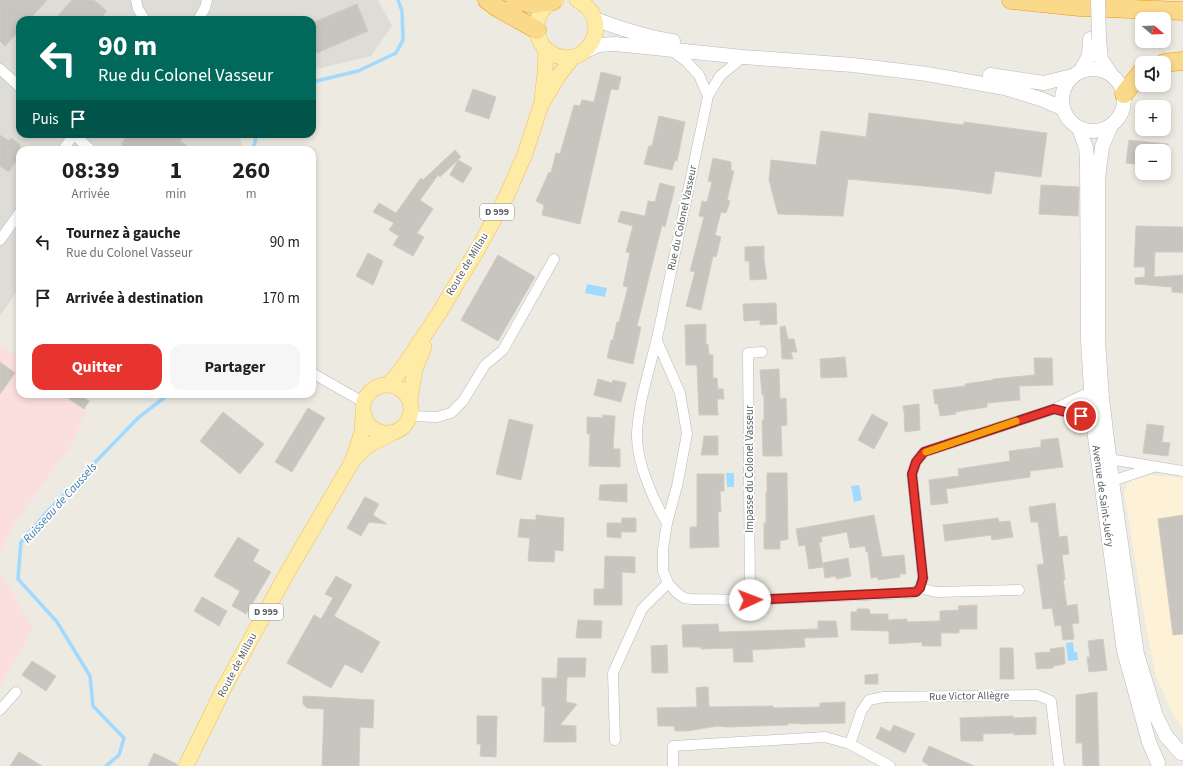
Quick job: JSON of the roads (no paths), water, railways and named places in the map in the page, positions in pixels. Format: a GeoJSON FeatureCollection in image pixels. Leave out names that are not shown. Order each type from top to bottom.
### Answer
{"type":"FeatureCollection","features":[{"type":"Feature","properties":{"kind":"highway"},"geometry":{"type":"LineString","coordinates":[[487,0],[496,7],[537,30]]}},
{"type":"Feature","properties":{"kind":"highway"},"geometry":{"type":"LineString","coordinates":[[515,0],[532,4],[554,1]]}},
{"type":"Feature","properties":{"kind":"highway"},"geometry":{"type":"LineString","coordinates":[[1011,0],[1080,7],[1183,10]]}},
{"type":"Feature","properties":{"kind":"highway"},"geometry":{"type":"LineString","coordinates":[[1171,62],[1183,61]]}},
{"type":"Feature","properties":{"kind":"highway"},"geometry":{"type":"LineString","coordinates":[[1124,94],[1135,80]]}},
{"type":"Feature","properties":{"kind":"main road"},"geometry":{"type":"LineString","coordinates":[[1090,0],[1094,40],[1101,59],[1116,79],[1124,94],[1122,111],[1118,119],[1111,125],[1101,130],[1090,131],[1080,128],[1069,120],[1062,108],[1061,99],[1062,90],[1066,82],[1077,73],[1089,56],[1094,40],[1098,0]]}},
{"type":"Feature","properties":{"kind":"main road"},"geometry":{"type":"LineString","coordinates":[[554,1],[542,10],[539,16],[537,30],[538,37],[546,49],[553,54],[563,57],[578,54],[598,45],[615,44],[743,57],[853,65],[933,75],[1005,88],[1041,99],[1062,108]]}},
{"type":"Feature","properties":{"kind":"main road"},"geometry":{"type":"LineString","coordinates":[[581,1],[591,10],[595,19],[619,28],[656,38],[690,43],[832,54],[1044,83],[1096,68],[1110,73]]}},
{"type":"Feature","properties":{"kind":"main road","name":"Route de Millau"},"geometry":{"type":"LineString","coordinates":[[541,105],[559,74],[593,41],[596,34],[595,19]]}},
{"type":"Feature","properties":{"kind":"main road","name":"Route de Millau"},"geometry":{"type":"LineString","coordinates":[[389,384],[401,370],[438,313],[479,247],[507,195],[525,154],[541,105],[546,49]]}},
{"type":"Feature","properties":{"kind":"main road","name":"Avenue de Saint-Juéry"},"geometry":{"type":"LineString","coordinates":[[1111,125],[1102,147],[1098,179],[1098,341],[1102,398],[1112,481],[1137,654],[1156,716],[1166,736],[1182,753]]}},
{"type":"Feature","properties":{"kind":"main road","name":"Avenue de Saint-Juéry"},"geometry":{"type":"LineString","coordinates":[[1080,128],[1086,148],[1087,158],[1088,340],[1093,422],[1124,652],[1149,742],[1157,765]]}},
{"type":"Feature","properties":{"kind":"main road","name":"Route de Millau"},"geometry":{"type":"LineString","coordinates":[[410,400],[415,370],[438,313]]}},
{"type":"Feature","properties":{"kind":"main road"},"geometry":{"type":"LineString","coordinates":[[389,384],[401,389],[410,400],[410,416],[406,424],[400,430],[392,433],[383,433],[374,430],[368,424],[363,409],[368,393],[381,385],[389,384]]}},
{"type":"Feature","properties":{"kind":"main road","name":"Route de Millau"},"geometry":{"type":"LineString","coordinates":[[186,766],[235,668],[286,575],[352,462],[362,432],[363,409]]}},
{"type":"Feature","properties":{"kind":"main road","name":"Route de Millau"},"geometry":{"type":"LineString","coordinates":[[352,462],[369,445],[392,433]]}},
{"type":"Feature","properties":{"kind":"main road"},"geometry":{"type":"LineString","coordinates":[[1157,765],[1164,758],[1172,754],[1182,753]]}},
{"type":"Feature","properties":{"kind":"street"},"geometry":{"type":"LineString","coordinates":[[200,16],[205,8],[207,0]]}},
{"type":"Feature","properties":{"kind":"street"},"geometry":{"type":"LineString","coordinates":[[137,4],[138,16]]}},
{"type":"Feature","properties":{"kind":"street"},"geometry":{"type":"LineString","coordinates":[[137,4],[143,16]]}},
{"type":"Feature","properties":{"kind":"street"},"geometry":{"type":"LineString","coordinates":[[669,49],[687,62],[699,75],[708,96]]}},
{"type":"Feature","properties":{"kind":"street","name":"Rue du Colonel Vasseur"},"geometry":{"type":"LineString","coordinates":[[667,523],[659,510],[639,460],[637,433],[641,403],[657,341],[708,96],[720,76],[743,57]]}},
{"type":"Feature","properties":{"kind":"street"},"geometry":{"type":"LineString","coordinates":[[0,69],[16,83]]}},
{"type":"Feature","properties":{"kind":"street"},"geometry":{"type":"LineString","coordinates":[[78,138],[87,146]]}},
{"type":"Feature","properties":{"kind":"street"},"geometry":{"type":"LineString","coordinates":[[0,240],[16,218]]}},
{"type":"Feature","properties":{"kind":"street"},"geometry":{"type":"LineString","coordinates":[[410,416],[437,418],[451,414],[463,401],[485,365],[503,350],[554,259]]}},
{"type":"Feature","properties":{"kind":"street"},"geometry":{"type":"LineString","coordinates":[[657,341],[680,393],[687,434],[677,486],[667,523],[663,549],[663,571],[668,583],[676,592],[684,598],[692,599],[750,600],[916,592],[920,588],[923,578],[912,474],[916,462],[924,452],[1054,409],[1090,392]]}},
{"type":"Feature","properties":{"kind":"street","name":"Impasse du Colonel Vasseur"},"geometry":{"type":"LineString","coordinates":[[750,600],[748,353],[762,352]]}},
{"type":"Feature","properties":{"kind":"street"},"geometry":{"type":"LineString","coordinates":[[316,376],[363,409]]}},
{"type":"Feature","properties":{"kind":"street"},"geometry":{"type":"LineString","coordinates":[[1054,409],[1081,416],[1093,422]]}},
{"type":"Feature","properties":{"kind":"street"},"geometry":{"type":"LineString","coordinates":[[1109,459],[1183,472]]}},
{"type":"Feature","properties":{"kind":"street"},"geometry":{"type":"LineString","coordinates":[[1112,481],[1153,467]]}},
{"type":"Feature","properties":{"kind":"street"},"geometry":{"type":"LineString","coordinates":[[615,740],[613,673],[642,609],[668,583]]}},
{"type":"Feature","properties":{"kind":"street"},"geometry":{"type":"LineString","coordinates":[[920,588],[936,592],[1019,590]]}},
{"type":"Feature","properties":{"kind":"street"},"geometry":{"type":"LineString","coordinates":[[0,710],[16,692]]}},
{"type":"Feature","properties":{"kind":"street","name":"Rue Victor Allègre"},"geometry":{"type":"LineString","coordinates":[[850,744],[861,712],[869,700],[884,698],[1037,695],[1051,701],[1059,766]]}},
{"type":"Feature","properties":{"kind":"street"},"geometry":{"type":"LineString","coordinates":[[673,766],[673,746],[825,737],[850,744],[890,766]]}},
{"type":"Feature","properties":{"kind":"water"},"geometry":{"type":"Polygon","coordinates":[[[587,284],[607,288],[605,297],[585,293],[587,284]]]}},
{"type":"Feature","properties":{"kind":"water"},"geometry":{"type":"Polygon","coordinates":[[[726,473],[734,473],[734,487],[727,487],[726,473]]]}},
{"type":"Feature","properties":{"kind":"water"},"geometry":{"type":"Polygon","coordinates":[[[859,485],[862,500],[854,502],[851,486],[859,485]]]}},
{"type":"Feature","properties":{"kind":"water"},"geometry":{"type":"Polygon","coordinates":[[[1073,642],[1074,652],[1077,652],[1078,660],[1068,661],[1066,643],[1073,642]]]}},
{"type":"Feature","properties":{"kind":"waterway","name":"Ruisseau de Caussels"},"geometry":{"type":"LineString","coordinates":[[316,81],[358,71],[396,53],[403,40],[402,11],[398,0]]}},
{"type":"Feature","properties":{"kind":"waterway","name":"Ruisseau de Caussels"},"geometry":{"type":"LineString","coordinates":[[254,146],[256,138]]}},
{"type":"Feature","properties":{"kind":"waterway","name":"Ruisseau de Caussels"},"geometry":{"type":"LineString","coordinates":[[106,766],[119,755],[124,738],[93,706],[90,676],[57,622],[18,579],[21,542],[48,511],[138,418],[164,398]]}}]}
